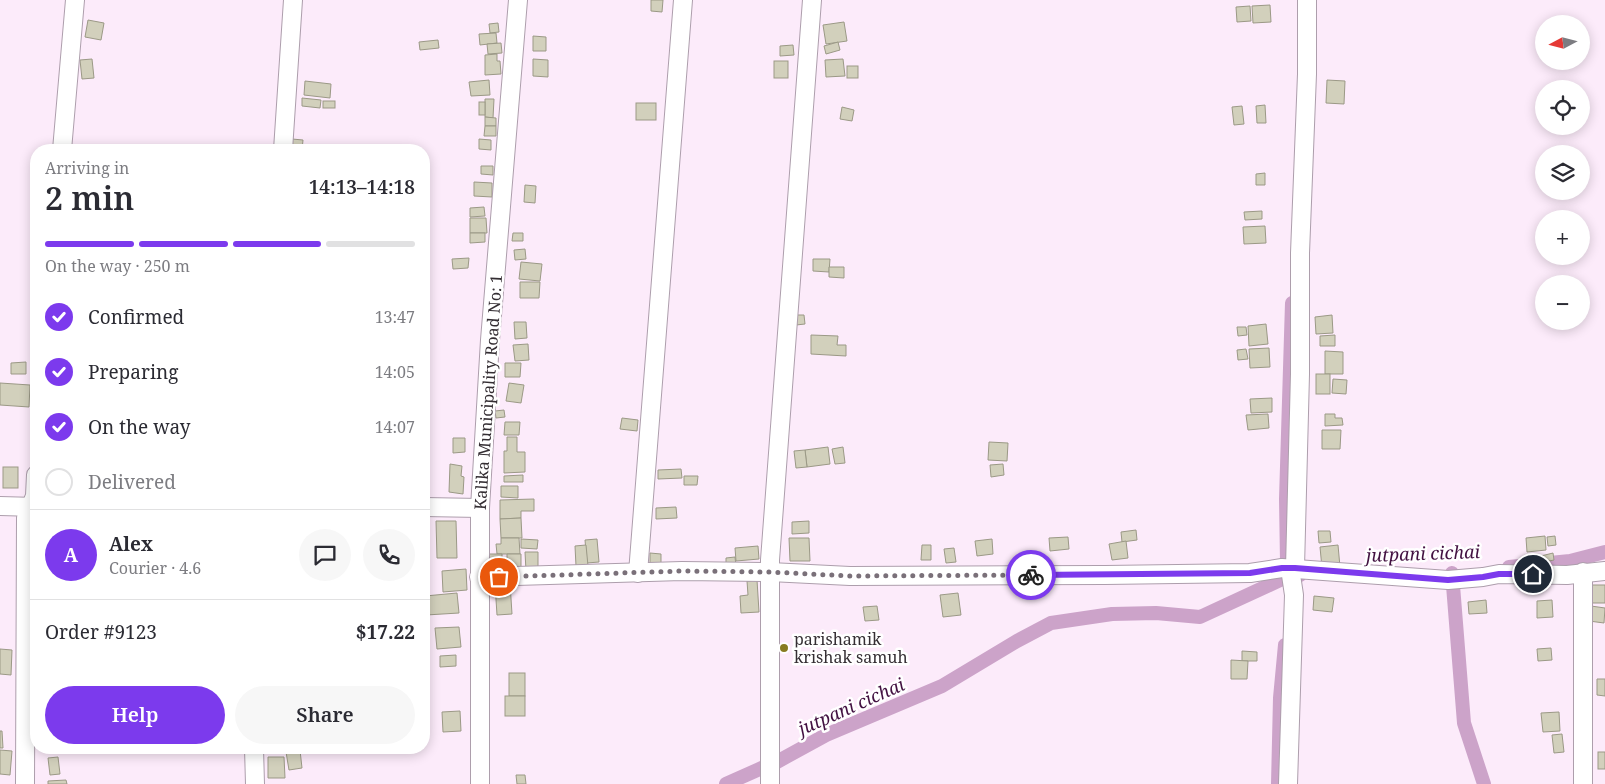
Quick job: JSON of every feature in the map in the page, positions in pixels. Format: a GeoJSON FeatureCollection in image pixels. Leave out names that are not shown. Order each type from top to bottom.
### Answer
{"type":"FeatureCollection","features":[{"type":"Feature","properties":{"kind":"street"},"geometry":{"type":"LineString","coordinates":[[63,144],[75,0]]}},
{"type":"Feature","properties":{"kind":"street"},"geometry":{"type":"LineString","coordinates":[[283,144],[293,0]]}},
{"type":"Feature","properties":{"kind":"street","name":"Kalika Municipality Road No: 1"},"geometry":{"type":"LineString","coordinates":[[480,784],[480,508],[490,340],[518,0]]}},
{"type":"Feature","properties":{"kind":"street"},"geometry":{"type":"LineString","coordinates":[[638,572],[682,0]]}},
{"type":"Feature","properties":{"kind":"street"},"geometry":{"type":"LineString","coordinates":[[770,784],[770,572],[812,0]]}},
{"type":"Feature","properties":{"kind":"street"},"geometry":{"type":"LineString","coordinates":[[1288,784],[1294,594],[1289,568],[1300,374],[1300,253],[1307,74],[1307,0]]}},
{"type":"Feature","properties":{"kind":"street"},"geometry":{"type":"LineString","coordinates":[[0,506],[30,507]]}},
{"type":"Feature","properties":{"kind":"street"},"geometry":{"type":"LineString","coordinates":[[430,507],[480,508]]}},
{"type":"Feature","properties":{"kind":"street"},"geometry":{"type":"LineString","coordinates":[[25,784],[26,518],[30,512]]}},
{"type":"Feature","properties":{"kind":"street"},"geometry":{"type":"LineString","coordinates":[[479,577],[682,571],[770,572],[850,576],[1105,575],[1250,573],[1289,568],[1448,580],[1491,575],[1567,575],[1605,571]]}},
{"type":"Feature","properties":{"kind":"street"},"geometry":{"type":"LineString","coordinates":[[1583,784],[1584,572]]}},
{"type":"Feature","properties":{"kind":"street"},"geometry":{"type":"LineString","coordinates":[[254,754],[254,784]]}},
{"type":"Feature","properties":{"kind":"building"},"geometry":{"type":"Polygon","coordinates":[[[651,0],[663,0],[662,12],[651,11],[651,0]]]}},
{"type":"Feature","properties":{"kind":"building"},"geometry":{"type":"Polygon","coordinates":[[[1270,5],[1271,22],[1253,23],[1252,6],[1270,5]]]}},
{"type":"Feature","properties":{"kind":"building"},"geometry":{"type":"Polygon","coordinates":[[[1250,6],[1251,21],[1237,22],[1236,7],[1250,6]]]}},
{"type":"Feature","properties":{"kind":"building"},"geometry":{"type":"Polygon","coordinates":[[[88,20],[104,23],[101,40],[85,37],[88,20]]]}},
{"type":"Feature","properties":{"kind":"building"},"geometry":{"type":"Polygon","coordinates":[[[844,22],[847,41],[826,44],[823,25],[844,22]]]}},
{"type":"Feature","properties":{"kind":"building"},"geometry":{"type":"Polygon","coordinates":[[[498,23],[499,32],[490,33],[489,24],[498,23]]]}},
{"type":"Feature","properties":{"kind":"building"},"geometry":{"type":"Polygon","coordinates":[[[496,33],[497,43],[480,45],[479,34],[496,33]]]}},
{"type":"Feature","properties":{"kind":"building"},"geometry":{"type":"Polygon","coordinates":[[[533,36],[546,37],[546,51],[533,51],[533,36]]]}},
{"type":"Feature","properties":{"kind":"building"},"geometry":{"type":"Polygon","coordinates":[[[438,40],[439,48],[420,50],[419,42],[438,40]]]}},
{"type":"Feature","properties":{"kind":"building"},"geometry":{"type":"Polygon","coordinates":[[[838,42],[840,50],[826,54],[824,46],[838,42]]]}},
{"type":"Feature","properties":{"kind":"building"},"geometry":{"type":"Polygon","coordinates":[[[501,43],[502,53],[488,54],[487,44],[501,43]]]}},
{"type":"Feature","properties":{"kind":"building"},"geometry":{"type":"Polygon","coordinates":[[[793,45],[794,55],[780,56],[780,46],[793,45]]]}},
{"type":"Feature","properties":{"kind":"building"},"geometry":{"type":"Polygon","coordinates":[[[497,54],[497,61],[500,61],[501,74],[485,75],[485,55],[497,54]]]}},
{"type":"Feature","properties":{"kind":"building"},"geometry":{"type":"Polygon","coordinates":[[[92,59],[94,78],[82,79],[80,60],[92,59]]]}},
{"type":"Feature","properties":{"kind":"building"},"geometry":{"type":"Polygon","coordinates":[[[533,59],[548,60],[548,77],[533,76],[533,59]]]}},
{"type":"Feature","properties":{"kind":"building"},"geometry":{"type":"Polygon","coordinates":[[[843,59],[845,76],[826,77],[825,60],[843,59]]]}},
{"type":"Feature","properties":{"kind":"building"},"geometry":{"type":"Polygon","coordinates":[[[774,61],[788,61],[788,78],[774,78],[774,61]]]}},
{"type":"Feature","properties":{"kind":"building"},"geometry":{"type":"Polygon","coordinates":[[[847,66],[858,66],[858,78],[847,78],[847,66]]]}},
{"type":"Feature","properties":{"kind":"building"},"geometry":{"type":"Polygon","coordinates":[[[489,80],[490,95],[471,96],[469,82],[489,80]]]}},
{"type":"Feature","properties":{"kind":"building"},"geometry":{"type":"Polygon","coordinates":[[[1327,80],[1345,81],[1344,104],[1326,103],[1327,80]]]}},
{"type":"Feature","properties":{"kind":"building"},"geometry":{"type":"Polygon","coordinates":[[[305,81],[331,84],[330,98],[304,95],[305,81]]]}},
{"type":"Feature","properties":{"kind":"building"},"geometry":{"type":"Polygon","coordinates":[[[302,98],[321,100],[320,108],[302,106],[302,98]]]}},
{"type":"Feature","properties":{"kind":"building"},"geometry":{"type":"Polygon","coordinates":[[[485,99],[494,99],[493,118],[485,117],[485,99]]]}},
{"type":"Feature","properties":{"kind":"building"},"geometry":{"type":"Polygon","coordinates":[[[323,101],[335,101],[335,108],[323,108],[323,101]]]}},
{"type":"Feature","properties":{"kind":"building"},"geometry":{"type":"Polygon","coordinates":[[[479,102],[485,102],[485,115],[479,115],[479,102]]]}},
{"type":"Feature","properties":{"kind":"building"},"geometry":{"type":"Polygon","coordinates":[[[636,103],[656,103],[656,120],[636,120],[636,103]]]}},
{"type":"Feature","properties":{"kind":"building"},"geometry":{"type":"Polygon","coordinates":[[[1265,105],[1266,123],[1257,123],[1256,106],[1265,105]]]}},
{"type":"Feature","properties":{"kind":"building"},"geometry":{"type":"Polygon","coordinates":[[[1242,106],[1244,124],[1234,125],[1232,107],[1242,106]]]}},
{"type":"Feature","properties":{"kind":"building"},"geometry":{"type":"Polygon","coordinates":[[[842,107],[854,110],[852,121],[840,119],[842,107]]]}},
{"type":"Feature","properties":{"kind":"building"},"geometry":{"type":"Polygon","coordinates":[[[485,117],[496,118],[496,126],[485,126],[485,117]]]}},
{"type":"Feature","properties":{"kind":"building"},"geometry":{"type":"Polygon","coordinates":[[[485,126],[496,126],[496,136],[484,136],[485,126]]]}},
{"type":"Feature","properties":{"kind":"building"},"geometry":{"type":"Polygon","coordinates":[[[292,139],[303,140],[303,144],[292,144],[292,139]]]}},
{"type":"Feature","properties":{"kind":"building"},"geometry":{"type":"Polygon","coordinates":[[[479,139],[491,140],[491,150],[479,149],[479,139]]]}},
{"type":"Feature","properties":{"kind":"building"},"geometry":{"type":"Polygon","coordinates":[[[481,166],[493,166],[493,175],[481,174],[481,166]]]}},
{"type":"Feature","properties":{"kind":"building"},"geometry":{"type":"Polygon","coordinates":[[[1265,173],[1265,185],[1256,185],[1256,174],[1265,173]]]}},
{"type":"Feature","properties":{"kind":"building"},"geometry":{"type":"Polygon","coordinates":[[[474,182],[492,183],[492,197],[474,196],[474,182]]]}},
{"type":"Feature","properties":{"kind":"building"},"geometry":{"type":"Polygon","coordinates":[[[525,185],[536,186],[535,203],[524,202],[525,185]]]}},
{"type":"Feature","properties":{"kind":"building"},"geometry":{"type":"Polygon","coordinates":[[[484,207],[485,216],[470,217],[470,208],[484,207]]]}},
{"type":"Feature","properties":{"kind":"building"},"geometry":{"type":"Polygon","coordinates":[[[1262,211],[1262,219],[1245,220],[1244,212],[1262,211]]]}},
{"type":"Feature","properties":{"kind":"building"},"geometry":{"type":"Polygon","coordinates":[[[470,218],[486,218],[487,233],[470,233],[470,218]]]}},
{"type":"Feature","properties":{"kind":"building"},"geometry":{"type":"Polygon","coordinates":[[[1265,226],[1266,243],[1244,244],[1243,227],[1265,226]]]}},
{"type":"Feature","properties":{"kind":"building"},"geometry":{"type":"Polygon","coordinates":[[[470,233],[485,233],[485,242],[470,243],[470,233]]]}},
{"type":"Feature","properties":{"kind":"building"},"geometry":{"type":"Polygon","coordinates":[[[513,233],[523,233],[523,241],[512,241],[513,233]]]}},
{"type":"Feature","properties":{"kind":"building"},"geometry":{"type":"Polygon","coordinates":[[[525,249],[526,259],[515,260],[514,250],[525,249]]]}},
{"type":"Feature","properties":{"kind":"building"},"geometry":{"type":"Polygon","coordinates":[[[469,258],[468,268],[453,269],[452,259],[469,258]]]}},
{"type":"Feature","properties":{"kind":"building"},"geometry":{"type":"Polygon","coordinates":[[[813,259],[830,259],[829,272],[813,271],[813,259]]]}},
{"type":"Feature","properties":{"kind":"building"},"geometry":{"type":"Polygon","coordinates":[[[521,262],[542,264],[540,281],[519,279],[521,262]]]}},
{"type":"Feature","properties":{"kind":"building"},"geometry":{"type":"Polygon","coordinates":[[[829,267],[844,267],[844,278],[829,277],[829,267]]]}},
{"type":"Feature","properties":{"kind":"building"},"geometry":{"type":"Polygon","coordinates":[[[520,282],[540,282],[539,298],[520,298],[520,282]]]}},
{"type":"Feature","properties":{"kind":"building"},"geometry":{"type":"Polygon","coordinates":[[[795,315],[804,315],[805,324],[796,325],[795,315]]]}},
{"type":"Feature","properties":{"kind":"building"},"geometry":{"type":"Polygon","coordinates":[[[1332,315],[1333,333],[1316,334],[1315,317],[1332,315]]]}},
{"type":"Feature","properties":{"kind":"building"},"geometry":{"type":"Polygon","coordinates":[[[514,322],[526,322],[527,338],[515,339],[514,322]]]}},
{"type":"Feature","properties":{"kind":"building"},"geometry":{"type":"Polygon","coordinates":[[[1266,324],[1268,344],[1249,346],[1248,326],[1266,324]]]}},
{"type":"Feature","properties":{"kind":"building"},"geometry":{"type":"Polygon","coordinates":[[[1237,327],[1246,327],[1247,335],[1238,336],[1237,327]]]}},
{"type":"Feature","properties":{"kind":"building"},"geometry":{"type":"Polygon","coordinates":[[[811,335],[838,336],[837,345],[846,345],[846,356],[811,354],[811,335]]]}},
{"type":"Feature","properties":{"kind":"building"},"geometry":{"type":"Polygon","coordinates":[[[1335,335],[1335,346],[1320,346],[1320,336],[1335,335]]]}},
{"type":"Feature","properties":{"kind":"building"},"geometry":{"type":"Polygon","coordinates":[[[528,344],[529,360],[515,361],[513,345],[528,344]]]}},
{"type":"Feature","properties":{"kind":"building"},"geometry":{"type":"Polygon","coordinates":[[[1269,348],[1270,367],[1250,368],[1249,349],[1269,348]]]}},
{"type":"Feature","properties":{"kind":"building"},"geometry":{"type":"Polygon","coordinates":[[[1246,349],[1248,359],[1238,360],[1237,350],[1246,349]]]}},
{"type":"Feature","properties":{"kind":"building"},"geometry":{"type":"Polygon","coordinates":[[[1325,351],[1343,352],[1343,374],[1325,374],[1325,351]]]}},
{"type":"Feature","properties":{"kind":"building"},"geometry":{"type":"Polygon","coordinates":[[[26,362],[26,374],[11,374],[11,363],[26,362]]]}},
{"type":"Feature","properties":{"kind":"building"},"geometry":{"type":"Polygon","coordinates":[[[505,363],[521,363],[520,377],[505,377],[505,363]]]}},
{"type":"Feature","properties":{"kind":"building"},"geometry":{"type":"Polygon","coordinates":[[[1316,374],[1330,374],[1330,394],[1316,394],[1316,374]]]}},
{"type":"Feature","properties":{"kind":"building"},"geometry":{"type":"Polygon","coordinates":[[[1333,379],[1347,380],[1346,394],[1332,393],[1333,379]]]}},
{"type":"Feature","properties":{"kind":"building"},"geometry":{"type":"Polygon","coordinates":[[[0,383],[30,385],[29,407],[0,405],[0,383]]]}},
{"type":"Feature","properties":{"kind":"building"},"geometry":{"type":"Polygon","coordinates":[[[509,383],[524,385],[521,403],[506,401],[509,383]]]}},
{"type":"Feature","properties":{"kind":"building"},"geometry":{"type":"Polygon","coordinates":[[[1272,398],[1272,412],[1251,413],[1250,399],[1272,398]]]}},
{"type":"Feature","properties":{"kind":"building"},"geometry":{"type":"Polygon","coordinates":[[[504,410],[505,417],[496,418],[495,411],[504,410]]]}},
{"type":"Feature","properties":{"kind":"building"},"geometry":{"type":"Polygon","coordinates":[[[1268,414],[1269,428],[1248,430],[1246,415],[1268,414]]]}},
{"type":"Feature","properties":{"kind":"building"},"geometry":{"type":"Polygon","coordinates":[[[1325,414],[1335,414],[1335,418],[1342,418],[1343,425],[1325,426],[1325,414]]]}},
{"type":"Feature","properties":{"kind":"building"},"geometry":{"type":"Polygon","coordinates":[[[622,418],[638,420],[637,431],[620,429],[622,418]]]}},
{"type":"Feature","properties":{"kind":"building"},"geometry":{"type":"Polygon","coordinates":[[[505,422],[520,422],[519,435],[504,435],[505,422]]]}},
{"type":"Feature","properties":{"kind":"building"},"geometry":{"type":"Polygon","coordinates":[[[1322,430],[1341,430],[1340,449],[1322,449],[1322,430]]]}},
{"type":"Feature","properties":{"kind":"building"},"geometry":{"type":"Polygon","coordinates":[[[507,437],[517,437],[517,452],[525,452],[525,472],[504,473],[504,451],[507,451],[507,437]]]}},
{"type":"Feature","properties":{"kind":"building"},"geometry":{"type":"Polygon","coordinates":[[[453,438],[465,438],[465,452],[453,453],[453,438]]]}},
{"type":"Feature","properties":{"kind":"building"},"geometry":{"type":"Polygon","coordinates":[[[989,442],[1008,443],[1007,461],[988,460],[989,442]]]}},
{"type":"Feature","properties":{"kind":"building"},"geometry":{"type":"Polygon","coordinates":[[[828,447],[830,464],[807,467],[805,450],[828,447]]]}},
{"type":"Feature","properties":{"kind":"building"},"geometry":{"type":"Polygon","coordinates":[[[843,447],[845,463],[835,464],[832,449],[843,447]]]}},
{"type":"Feature","properties":{"kind":"building"},"geometry":{"type":"Polygon","coordinates":[[[805,450],[807,467],[796,468],[794,451],[805,450]]]}},
{"type":"Feature","properties":{"kind":"building"},"geometry":{"type":"Polygon","coordinates":[[[450,464],[462,466],[461,476],[464,477],[463,494],[449,492],[450,464]]]}},
{"type":"Feature","properties":{"kind":"building"},"geometry":{"type":"Polygon","coordinates":[[[1003,464],[1004,475],[991,477],[990,465],[1003,464]]]}},
{"type":"Feature","properties":{"kind":"building"},"geometry":{"type":"Polygon","coordinates":[[[3,467],[18,467],[18,488],[3,488],[3,467]]]}},
{"type":"Feature","properties":{"kind":"building"},"geometry":{"type":"Polygon","coordinates":[[[681,469],[682,478],[658,479],[658,470],[681,469]]]}},
{"type":"Feature","properties":{"kind":"building"},"geometry":{"type":"Polygon","coordinates":[[[523,475],[523,482],[504,482],[504,476],[523,475]]]}},
{"type":"Feature","properties":{"kind":"building"},"geometry":{"type":"Polygon","coordinates":[[[684,476],[698,476],[697,485],[684,485],[684,476]]]}},
{"type":"Feature","properties":{"kind":"building"},"geometry":{"type":"Polygon","coordinates":[[[501,486],[518,486],[518,498],[501,497],[501,486]]]}},
{"type":"Feature","properties":{"kind":"building"},"geometry":{"type":"Polygon","coordinates":[[[534,499],[534,511],[521,511],[521,518],[500,519],[500,500],[534,499]]]}},
{"type":"Feature","properties":{"kind":"building"},"geometry":{"type":"Polygon","coordinates":[[[676,507],[677,518],[656,519],[656,508],[676,507]]]}},
{"type":"Feature","properties":{"kind":"building"},"geometry":{"type":"Polygon","coordinates":[[[521,518],[522,538],[501,538],[500,519],[521,518]]]}},
{"type":"Feature","properties":{"kind":"building"},"geometry":{"type":"Polygon","coordinates":[[[436,521],[456,521],[457,558],[437,558],[436,521]]]}},
{"type":"Feature","properties":{"kind":"building"},"geometry":{"type":"Polygon","coordinates":[[[809,521],[809,533],[792,534],[792,522],[809,521]]]}},
{"type":"Feature","properties":{"kind":"building"},"geometry":{"type":"Polygon","coordinates":[[[1136,530],[1137,540],[1122,542],[1121,532],[1136,530]]]}},
{"type":"Feature","properties":{"kind":"building"},"geometry":{"type":"Polygon","coordinates":[[[1318,531],[1330,531],[1331,542],[1319,543],[1318,531]]]}},
{"type":"Feature","properties":{"kind":"building"},"geometry":{"type":"Polygon","coordinates":[[[1545,536],[1546,550],[1527,552],[1526,538],[1545,536]]]}},
{"type":"Feature","properties":{"kind":"building"},"geometry":{"type":"Polygon","coordinates":[[[1555,536],[1556,545],[1548,546],[1547,537],[1555,536]]]}},
{"type":"Feature","properties":{"kind":"building"},"geometry":{"type":"Polygon","coordinates":[[[1068,537],[1069,549],[1050,551],[1049,538],[1068,537]]]}},
{"type":"Feature","properties":{"kind":"building"},"geometry":{"type":"Polygon","coordinates":[[[501,538],[519,538],[520,554],[497,554],[496,544],[501,544],[501,538]]]}},
{"type":"Feature","properties":{"kind":"building"},"geometry":{"type":"Polygon","coordinates":[[[789,538],[809,538],[810,561],[790,561],[789,538]]]}},
{"type":"Feature","properties":{"kind":"building"},"geometry":{"type":"Polygon","coordinates":[[[521,539],[538,540],[537,549],[521,548],[521,539]]]}},
{"type":"Feature","properties":{"kind":"building"},"geometry":{"type":"Polygon","coordinates":[[[597,539],[599,562],[587,563],[585,540],[597,539]]]}},
{"type":"Feature","properties":{"kind":"building"},"geometry":{"type":"Polygon","coordinates":[[[992,539],[993,554],[977,556],[975,541],[992,539]]]}},
{"type":"Feature","properties":{"kind":"building"},"geometry":{"type":"Polygon","coordinates":[[[1126,541],[1128,558],[1112,560],[1109,544],[1126,541]]]}},
{"type":"Feature","properties":{"kind":"building"},"geometry":{"type":"Polygon","coordinates":[[[586,545],[588,566],[576,566],[575,546],[586,545]]]}},
{"type":"Feature","properties":{"kind":"building"},"geometry":{"type":"Polygon","coordinates":[[[922,545],[931,545],[931,560],[921,560],[922,545]]]}},
{"type":"Feature","properties":{"kind":"building"},"geometry":{"type":"Polygon","coordinates":[[[1338,545],[1340,567],[1322,568],[1320,547],[1338,545]]]}},
{"type":"Feature","properties":{"kind":"building"},"geometry":{"type":"Polygon","coordinates":[[[758,546],[759,559],[736,561],[735,548],[758,546]]]}},
{"type":"Feature","properties":{"kind":"building"},"geometry":{"type":"Polygon","coordinates":[[[954,548],[956,562],[946,563],[944,549],[954,548]]]}},
{"type":"Feature","properties":{"kind":"building"},"geometry":{"type":"Polygon","coordinates":[[[525,552],[538,552],[538,571],[526,571],[525,552]]]}},
{"type":"Feature","properties":{"kind":"building"},"geometry":{"type":"Polygon","coordinates":[[[650,553],[661,554],[661,564],[650,564],[650,553]]]}},
{"type":"Feature","properties":{"kind":"building"},"geometry":{"type":"Polygon","coordinates":[[[1553,553],[1554,560],[1539,563],[1537,557],[1553,553]]]}},
{"type":"Feature","properties":{"kind":"building"},"geometry":{"type":"Polygon","coordinates":[[[489,554],[502,554],[502,567],[490,567],[489,554]]]}},
{"type":"Feature","properties":{"kind":"building"},"geometry":{"type":"Polygon","coordinates":[[[507,554],[521,554],[521,569],[507,570],[507,554]]]}},
{"type":"Feature","properties":{"kind":"building"},"geometry":{"type":"Polygon","coordinates":[[[735,557],[736,566],[726,566],[726,558],[735,557]]]}},
{"type":"Feature","properties":{"kind":"building"},"geometry":{"type":"Polygon","coordinates":[[[466,569],[467,590],[443,592],[442,571],[466,569]]]}},
{"type":"Feature","properties":{"kind":"building"},"geometry":{"type":"Polygon","coordinates":[[[757,580],[759,612],[741,613],[740,596],[748,595],[747,581],[757,580]]]}},
{"type":"Feature","properties":{"kind":"building"},"geometry":{"type":"Polygon","coordinates":[[[510,583],[512,614],[497,615],[495,584],[510,583]]]}},
{"type":"Feature","properties":{"kind":"building"},"geometry":{"type":"Polygon","coordinates":[[[1590,585],[1605,585],[1605,603],[1591,603],[1590,585]]]}},
{"type":"Feature","properties":{"kind":"building"},"geometry":{"type":"Polygon","coordinates":[[[457,593],[459,613],[430,615],[430,596],[457,593]]]}},
{"type":"Feature","properties":{"kind":"building"},"geometry":{"type":"Polygon","coordinates":[[[958,593],[961,615],[943,617],[940,595],[958,593]]]}},
{"type":"Feature","properties":{"kind":"building"},"geometry":{"type":"Polygon","coordinates":[[[1314,596],[1334,598],[1332,612],[1313,610],[1314,596]]]}},
{"type":"Feature","properties":{"kind":"building"},"geometry":{"type":"Polygon","coordinates":[[[1486,600],[1487,613],[1469,614],[1468,602],[1486,600]]]}},
{"type":"Feature","properties":{"kind":"building"},"geometry":{"type":"Polygon","coordinates":[[[1552,600],[1553,617],[1537,618],[1537,601],[1552,600]]]}},
{"type":"Feature","properties":{"kind":"building"},"geometry":{"type":"Polygon","coordinates":[[[877,606],[879,620],[865,621],[863,607],[877,606]]]}},
{"type":"Feature","properties":{"kind":"building"},"geometry":{"type":"Polygon","coordinates":[[[1591,606],[1605,608],[1604,623],[1589,621],[1591,606]]]}},
{"type":"Feature","properties":{"kind":"building"},"geometry":{"type":"Polygon","coordinates":[[[459,627],[461,647],[437,649],[435,628],[459,627]]]}},
{"type":"Feature","properties":{"kind":"building","name":"parishamik krishak samuh"},"geometry":{"type":"Polygon","coordinates":[[[781,646],[787,646],[788,650],[781,650],[781,646]]]}},
{"type":"Feature","properties":{"kind":"building"},"geometry":{"type":"Polygon","coordinates":[[[1551,648],[1552,660],[1538,661],[1537,649],[1551,648]]]}},
{"type":"Feature","properties":{"kind":"building"},"geometry":{"type":"Polygon","coordinates":[[[0,649],[12,650],[11,675],[0,674],[0,649]]]}},
{"type":"Feature","properties":{"kind":"building"},"geometry":{"type":"Polygon","coordinates":[[[1242,651],[1257,652],[1257,661],[1242,661],[1242,651]]]}},
{"type":"Feature","properties":{"kind":"building"},"geometry":{"type":"Polygon","coordinates":[[[456,655],[456,666],[440,667],[440,656],[456,655]]]}},
{"type":"Feature","properties":{"kind":"building"},"geometry":{"type":"Polygon","coordinates":[[[1231,660],[1248,661],[1247,679],[1231,679],[1231,660]]]}},
{"type":"Feature","properties":{"kind":"building"},"geometry":{"type":"Polygon","coordinates":[[[509,673],[525,673],[525,696],[509,696],[509,673]]]}},
{"type":"Feature","properties":{"kind":"building"},"geometry":{"type":"Polygon","coordinates":[[[1597,679],[1605,679],[1605,696],[1597,695],[1597,679]]]}},
{"type":"Feature","properties":{"kind":"building"},"geometry":{"type":"Polygon","coordinates":[[[505,696],[525,696],[525,716],[505,716],[505,696]]]}},
{"type":"Feature","properties":{"kind":"building"},"geometry":{"type":"Polygon","coordinates":[[[460,711],[461,731],[443,732],[442,712],[460,711]]]}},
{"type":"Feature","properties":{"kind":"building"},"geometry":{"type":"Polygon","coordinates":[[[1559,712],[1560,731],[1543,732],[1541,713],[1559,712]]]}},
{"type":"Feature","properties":{"kind":"building"},"geometry":{"type":"Polygon","coordinates":[[[0,731],[2,731],[3,748],[0,748],[0,731]]]}},
{"type":"Feature","properties":{"kind":"building"},"geometry":{"type":"Polygon","coordinates":[[[1562,734],[1564,752],[1554,753],[1552,735],[1562,734]]]}},
{"type":"Feature","properties":{"kind":"building"},"geometry":{"type":"Polygon","coordinates":[[[0,750],[12,751],[10,775],[0,774],[0,750]]]}},
{"type":"Feature","properties":{"kind":"building"},"geometry":{"type":"Polygon","coordinates":[[[1598,752],[1605,752],[1605,769],[1598,769],[1598,752]]]}},
{"type":"Feature","properties":{"kind":"building"},"geometry":{"type":"Polygon","coordinates":[[[286,754],[300,754],[302,768],[289,770],[286,754]]]}},
{"type":"Feature","properties":{"kind":"building"},"geometry":{"type":"Polygon","coordinates":[[[58,757],[60,774],[50,775],[48,758],[58,757]]]}},
{"type":"Feature","properties":{"kind":"building"},"geometry":{"type":"Polygon","coordinates":[[[268,757],[284,757],[285,778],[268,778],[268,757]]]}},
{"type":"Feature","properties":{"kind":"building"},"geometry":{"type":"Polygon","coordinates":[[[516,775],[525,775],[526,784],[517,784],[516,775]]]}},
{"type":"Feature","properties":{"kind":"building"},"geometry":{"type":"Polygon","coordinates":[[[66,780],[67,784],[48,784],[48,781],[66,780]]]}},
{"type":"Feature","properties":{"kind":"waterway"},"geometry":{"type":"LineString","coordinates":[[1289,569],[1287,562],[1286,499],[1292,303]]}},
{"type":"Feature","properties":{"kind":"waterway","name":"jutpani cichai"},"geometry":{"type":"LineString","coordinates":[[1509,567],[1570,561],[1605,552]]}},
{"type":"Feature","properties":{"kind":"waterway"},"geometry":{"type":"LineString","coordinates":[[1452,573],[1464,723],[1484,784]]}},
{"type":"Feature","properties":{"kind":"waterway","name":"jutpani cichai"},"geometry":{"type":"LineString","coordinates":[[775,763],[826,735],[942,686],[1051,623],[1112,614],[1156,613],[1200,617],[1291,575],[1300,575]]}},
{"type":"Feature","properties":{"kind":"waterway"},"geometry":{"type":"LineString","coordinates":[[1278,784],[1280,698],[1285,645]]}},
{"type":"Feature","properties":{"kind":"waterway"},"geometry":{"type":"LineString","coordinates":[[726,784],[764,767]]}},
{"type":"Feature","properties":{"kind":"way so far"},"geometry":{"type":"LineString","coordinates":[[499,577],[682,571],[770,572],[850,576],[1031,575]]}},
{"type":"Feature","properties":{"kind":"place","name":"parishamik krishak samuh"},"geometry":{"type":"Point","coordinates":[784,648]}},
{"type":"Feature","properties":{"kind":"route"},"geometry":{"type":"LineString","coordinates":[[1031,575],[1250,573],[1282,568],[1448,580],[1499,574],[1533,574]]}}]}
